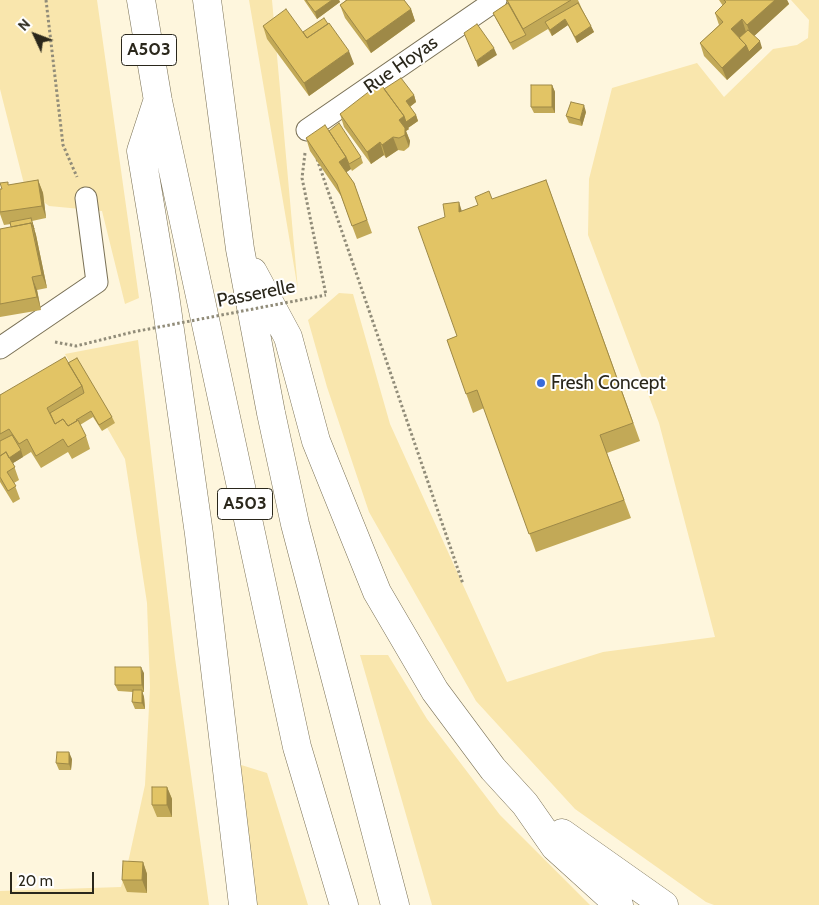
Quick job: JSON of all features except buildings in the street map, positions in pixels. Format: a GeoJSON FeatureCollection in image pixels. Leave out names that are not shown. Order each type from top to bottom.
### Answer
{"type":"FeatureCollection","features":[{"type":"Feature","properties":{"kind":"highway","name":"A503"},"geometry":{"type":"LineString","coordinates":[[141,0],[158,101],[297,747],[344,905]]}},
{"type":"Feature","properties":{"kind":"highway","name":"A503"},"geometry":{"type":"LineString","coordinates":[[207,0],[240,249],[271,413],[295,524],[395,905]]}},
{"type":"Feature","properties":{"kind":"highway"},"geometry":{"type":"LineString","coordinates":[[158,101],[141,152],[165,295],[196,505],[243,905]]}},
{"type":"Feature","properties":{"kind":"highway"},"geometry":{"type":"LineString","coordinates":[[240,249],[288,337],[316,441],[377,592],[435,691],[493,769],[526,804],[594,857],[664,905]]}},
{"type":"Feature","properties":{"kind":"highway"},"geometry":{"type":"LineString","coordinates":[[526,804],[555,847],[619,905]]}},
{"type":"Feature","properties":{"kind":"street","name":"Rue Hoyas"},"geometry":{"type":"LineString","coordinates":[[307,130],[496,0]]}},
{"type":"Feature","properties":{"kind":"street"},"geometry":{"type":"LineString","coordinates":[[0,348],[97,282],[86,198]]}},
{"type":"Feature","properties":{"kind":"path"},"geometry":{"type":"LineString","coordinates":[[46,0],[63,145],[86,198]]}},
{"type":"Feature","properties":{"kind":"path"},"geometry":{"type":"LineString","coordinates":[[307,130],[463,584]]}},
{"type":"Feature","properties":{"kind":"path","name":"Passerelle"},"geometry":{"type":"LineString","coordinates":[[76,346],[133,332],[326,295],[302,178]]}},
{"type":"Feature","properties":{"kind":"shaded area"},"geometry":{"type":"Polygon","coordinates":[[[0,0],[97,0],[139,298],[125,304],[102,211],[49,206],[25,188],[0,89],[0,0]]]}},
{"type":"Feature","properties":{"kind":"shaded area"},"geometry":{"type":"Polygon","coordinates":[[[249,0],[272,0],[298,290],[249,0]]]}},
{"type":"Feature","properties":{"kind":"shaded area"},"geometry":{"type":"Polygon","coordinates":[[[791,0],[819,0],[819,905],[714,905],[706,902],[575,809],[476,701],[369,512],[327,387],[308,320],[339,293],[353,294],[390,424],[507,682],[603,652],[715,637],[659,423],[588,235],[589,179],[612,88],[697,63],[724,97],[773,49],[797,45],[808,38],[809,20],[791,0]]]}},
{"type":"Feature","properties":{"kind":"shaded area"},"geometry":{"type":"Polygon","coordinates":[[[138,340],[175,658],[209,905],[0,905],[0,891],[121,887],[129,858],[145,785],[150,687],[147,603],[125,459],[65,354],[138,340]]]}},
{"type":"Feature","properties":{"kind":"shaded area"},"geometry":{"type":"Polygon","coordinates":[[[360,655],[388,655],[427,719],[500,815],[590,905],[432,905],[360,655]]]}},
{"type":"Feature","properties":{"kind":"shaded area"},"geometry":{"type":"Polygon","coordinates":[[[238,764],[267,773],[308,905],[255,905],[238,764]]]}},
{"type":"Feature","properties":{"kind":"place","name":"Fresh Concept"},"geometry":{"type":"Point","coordinates":[541,383]}}]}
